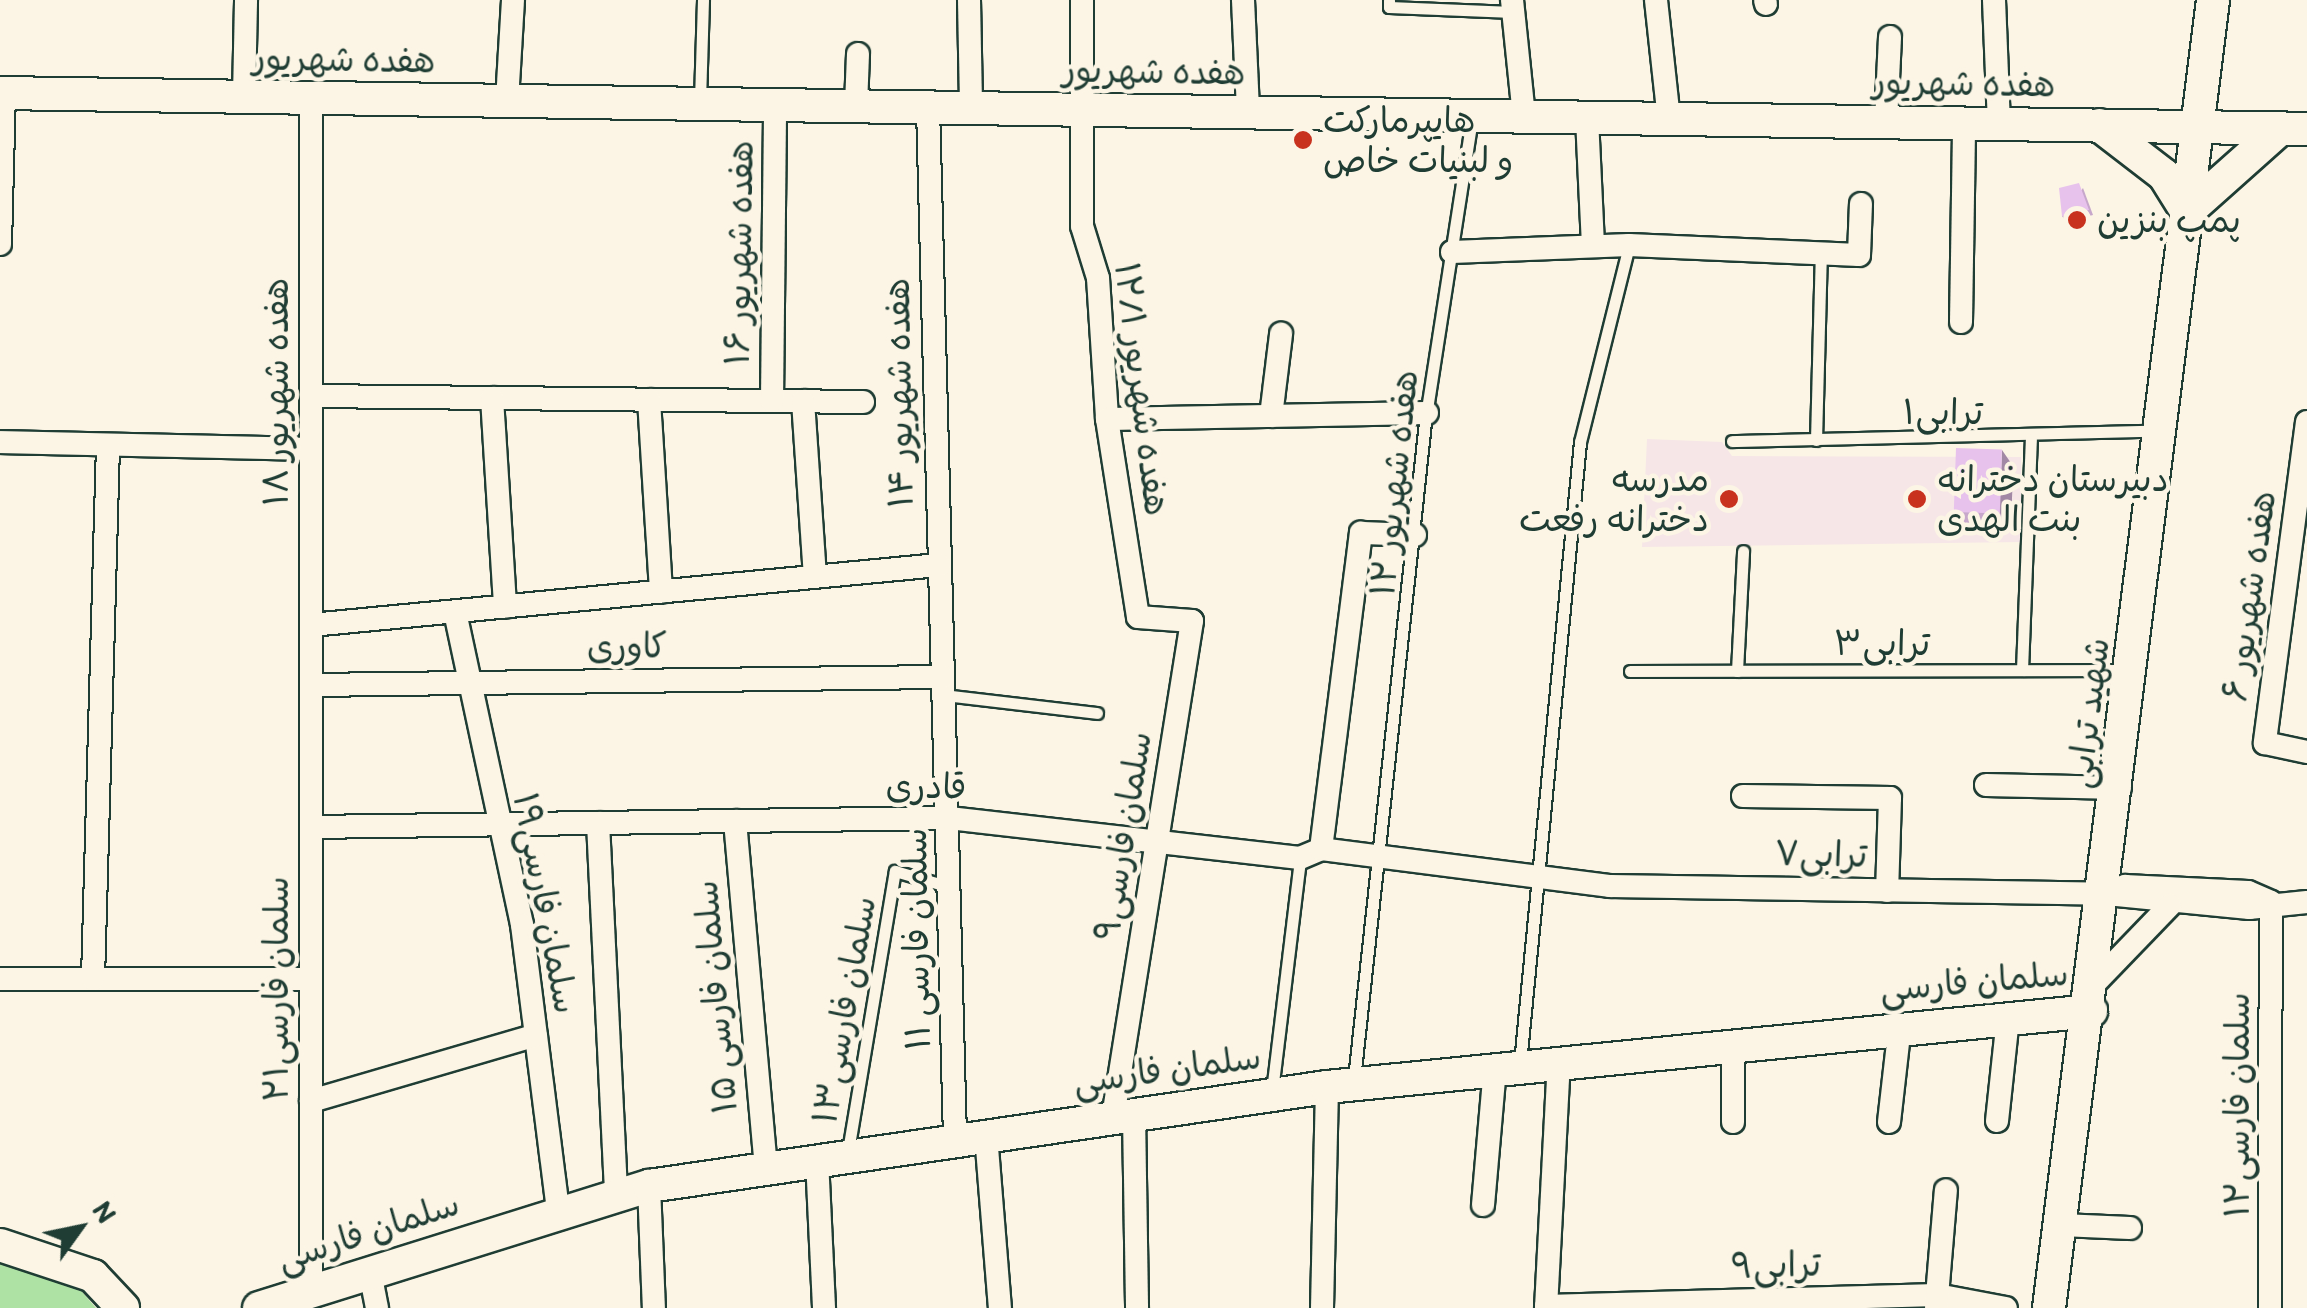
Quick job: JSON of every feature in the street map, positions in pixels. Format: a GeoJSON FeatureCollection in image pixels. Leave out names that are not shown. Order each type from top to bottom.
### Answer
{"type":"FeatureCollection","features":[{"type":"Feature","properties":{"kind":"street"},"geometry":{"type":"LineString","coordinates":[[244,97],[246,0]]}},
{"type":"Feature","properties":{"kind":"street"},"geometry":{"type":"LineString","coordinates":[[507,101],[512,0]]}},
{"type":"Feature","properties":{"kind":"street"},"geometry":{"type":"LineString","coordinates":[[969,0],[971,108]]}},
{"type":"Feature","properties":{"kind":"street","name":"هفده شهریور ۱۲/۱"},"geometry":{"type":"LineString","coordinates":[[1082,0],[1088,110],[1082,226],[1098,278],[1107,419],[1138,616]]}},
{"type":"Feature","properties":{"kind":"street"},"geometry":{"type":"LineString","coordinates":[[1243,0],[1248,112]]}},
{"type":"Feature","properties":{"kind":"street"},"geometry":{"type":"LineString","coordinates":[[1656,0],[1669,119]]}},
{"type":"Feature","properties":{"kind":"street"},"geometry":{"type":"LineString","coordinates":[[1994,0],[1999,124]]}},
{"type":"Feature","properties":{"kind":"street","name":"شهید ترابی"},"geometry":{"type":"LineString","coordinates":[[2050,1308],[2107,894],[2133,670],[2154,431],[2200,126],[2213,0]]}},
{"type":"Feature","properties":{"kind":"street"},"geometry":{"type":"LineString","coordinates":[[1512,6],[1524,116]]}},
{"type":"Feature","properties":{"kind":"street"},"geometry":{"type":"LineString","coordinates":[[1886,122],[1890,36]]}},
{"type":"Feature","properties":{"kind":"street"},"geometry":{"type":"LineString","coordinates":[[856,106],[858,54]]}},
{"type":"Feature","properties":{"kind":"street"},"geometry":{"type":"LineString","coordinates":[[0,244],[2,93]]}},
{"type":"Feature","properties":{"kind":"street","name":"هفده شهریور"},"geometry":{"type":"LineString","coordinates":[[2,93],[2293,129]]}},
{"type":"Feature","properties":{"kind":"street","name":"هفده شهریور ۱۸"},"geometry":{"type":"LineString","coordinates":[[311,98],[311,686]]}},
{"type":"Feature","properties":{"kind":"street","name":"هفده شهریور ۱۶"},"geometry":{"type":"LineString","coordinates":[[772,401],[775,105]]}},
{"type":"Feature","properties":{"kind":"street","name":"هفده شهریور ۱۴"},"geometry":{"type":"LineString","coordinates":[[928,108],[944,686]]}},
{"type":"Feature","properties":{"kind":"street"},"geometry":{"type":"LineString","coordinates":[[1587,118],[1593,246]]}},
{"type":"Feature","properties":{"kind":"street"},"geometry":{"type":"LineString","coordinates":[[1961,322],[1964,124]]}},
{"type":"Feature","properties":{"kind":"street"},"geometry":{"type":"LineString","coordinates":[[2099,125],[2164,175],[2187,212],[2293,129]]}},
{"type":"Feature","properties":{"kind":"street"},"geometry":{"type":"LineString","coordinates":[[1452,252],[1629,244],[1858,255],[1861,204]]}},
{"type":"Feature","properties":{"kind":"street"},"geometry":{"type":"LineString","coordinates":[[1270,416],[1281,334]]}},
{"type":"Feature","properties":{"kind":"street"},"geometry":{"type":"LineString","coordinates":[[311,396],[863,402]]}},
{"type":"Feature","properties":{"kind":"street"},"geometry":{"type":"LineString","coordinates":[[492,398],[505,607]]}},
{"type":"Feature","properties":{"kind":"street"},"geometry":{"type":"LineString","coordinates":[[649,400],[661,592]]}},
{"type":"Feature","properties":{"kind":"street"},"geometry":{"type":"LineString","coordinates":[[802,401],[815,577]]}},
{"type":"Feature","properties":{"kind":"street"},"geometry":{"type":"LineString","coordinates":[[1107,419],[1427,412]]}},
{"type":"Feature","properties":{"kind":"street","name":"هفده شهریور ۶"},"geometry":{"type":"LineString","coordinates":[[2303,752],[2265,743],[2303,492],[2307,422]]}},
{"type":"Feature","properties":{"kind":"street"},"geometry":{"type":"LineString","coordinates":[[0,442],[311,449]]}},
{"type":"Feature","properties":{"kind":"street"},"geometry":{"type":"LineString","coordinates":[[94,979],[108,444]]}},
{"type":"Feature","properties":{"kind":"street"},"geometry":{"type":"LineString","coordinates":[[1310,853],[1360,532],[1414,535]]}},
{"type":"Feature","properties":{"kind":"street"},"geometry":{"type":"LineString","coordinates":[[311,625],[939,565]]}},
{"type":"Feature","properties":{"kind":"street","name":"سلمان فارسی۱۹"},"geometry":{"type":"LineString","coordinates":[[456,612],[496,825],[522,926],[558,1210]]}},
{"type":"Feature","properties":{"kind":"street","name":"سلمان فارسی۹"},"geometry":{"type":"LineString","coordinates":[[1137,1308],[1124,1116],[1157,842],[1192,621],[1138,616]]}},
{"type":"Feature","properties":{"kind":"street","name":"کاوری"},"geometry":{"type":"LineString","coordinates":[[311,686],[469,683],[944,686]]}},
{"type":"Feature","properties":{"kind":"street","name":"سلمان فارسی۲۱"},"geometry":{"type":"LineString","coordinates":[[311,686],[311,1292]]}},
{"type":"Feature","properties":{"kind":"street","name":"سلمان فارسی ۱۱"},"geometry":{"type":"LineString","coordinates":[[944,686],[950,887],[970,1137],[998,1308]]}},
{"type":"Feature","properties":{"kind":"street"},"geometry":{"type":"LineString","coordinates":[[1986,785],[2120,788]]}},
{"type":"Feature","properties":{"kind":"street"},"geometry":{"type":"LineString","coordinates":[[1743,796],[1890,798],[1887,890]]}},
{"type":"Feature","properties":{"kind":"street","name":"قادری"},"geometry":{"type":"LineString","coordinates":[[311,828],[949,818],[1157,842],[1384,857],[1534,876]]}},
{"type":"Feature","properties":{"kind":"street","name":"سلمان فارسی ۱۵"},"geometry":{"type":"LineString","coordinates":[[735,821],[766,1167]]}},
{"type":"Feature","properties":{"kind":"street"},"geometry":{"type":"LineString","coordinates":[[598,823],[616,1194]]}},
{"type":"Feature","properties":{"kind":"street","name":"ترابی۷"},"geometry":{"type":"LineString","coordinates":[[1534,876],[2107,894]]}},
{"type":"Feature","properties":{"kind":"street"},"geometry":{"type":"LineString","coordinates":[[2107,894],[2142,887],[2271,902]]}},
{"type":"Feature","properties":{"kind":"street"},"geometry":{"type":"LineString","coordinates":[[2107,894],[2170,906],[2307,902]]}},
{"type":"Feature","properties":{"kind":"street","name":"سلمان فارسی۱۲"},"geometry":{"type":"LineString","coordinates":[[2270,1308],[2271,902]]}},
{"type":"Feature","properties":{"kind":"street"},"geometry":{"type":"LineString","coordinates":[[2093,997],[2170,906]]}},
{"type":"Feature","properties":{"kind":"street"},"geometry":{"type":"LineString","coordinates":[[0,979],[311,979]]}},
{"type":"Feature","properties":{"kind":"street","name":"سلمان فارسی"},"geometry":{"type":"LineString","coordinates":[[267,1307],[558,1210],[649,1186],[1340,1086],[2008,1018],[2093,997]]}},
{"type":"Feature","properties":{"kind":"street"},"geometry":{"type":"LineString","coordinates":[[1997,1121],[2008,1018]]}},
{"type":"Feature","properties":{"kind":"street"},"geometry":{"type":"LineString","coordinates":[[1888,1122],[1900,1026]]}},
{"type":"Feature","properties":{"kind":"street"},"geometry":{"type":"LineString","coordinates":[[311,1100],[536,1035]]}},
{"type":"Feature","properties":{"kind":"street"},"geometry":{"type":"LineString","coordinates":[[1733,1044],[1733,1122]]}},
{"type":"Feature","properties":{"kind":"street"},"geometry":{"type":"LineString","coordinates":[[1546,1307],[1559,1062]]}},
{"type":"Feature","properties":{"kind":"street"},"geometry":{"type":"LineString","coordinates":[[1483,1206],[1507,1068]]}},
{"type":"Feature","properties":{"kind":"street"},"geometry":{"type":"LineString","coordinates":[[1322,1308],[1340,1086]]}},
{"type":"Feature","properties":{"kind":"street"},"geometry":{"type":"LineString","coordinates":[[824,1308],[832,1157]]}},
{"type":"Feature","properties":{"kind":"street"},"geometry":{"type":"LineString","coordinates":[[649,1186],[654,1308]]}},
{"type":"Feature","properties":{"kind":"street"},"geometry":{"type":"LineString","coordinates":[[1937,1302],[1946,1190]]}},
{"type":"Feature","properties":{"kind":"street"},"geometry":{"type":"LineString","coordinates":[[2061,1225],[2130,1228]]}},
{"type":"Feature","properties":{"kind":"street"},"geometry":{"type":"LineString","coordinates":[[0,1245],[92,1276],[148,1308]]}},
{"type":"Feature","properties":{"kind":"street"},"geometry":{"type":"LineString","coordinates":[[370,1272],[378,1308]]}},
{"type":"Feature","properties":{"kind":"street"},"geometry":{"type":"LineString","coordinates":[[92,1276],[123,1308]]}},
{"type":"Feature","properties":{"kind":"street","name":"ترابی۹"},"geometry":{"type":"LineString","coordinates":[[1546,1307],[1937,1302],[2006,1308]]}},
{"type":"Feature","properties":{"kind":"lane"},"geometry":{"type":"LineString","coordinates":[[700,104],[703,0]]}},
{"type":"Feature","properties":{"kind":"lane"},"geometry":{"type":"LineString","coordinates":[[1389,0],[1389,7],[1512,6]]}},
{"type":"Feature","properties":{"kind":"lane","name":"هفده شهریور ۱۲"},"geometry":{"type":"LineString","coordinates":[[1340,1086],[1384,857],[1427,412],[1472,116]]}},
{"type":"Feature","properties":{"kind":"lane"},"geometry":{"type":"LineString","coordinates":[[1507,1068],[1534,876],[1580,442],[1629,244]]}},
{"type":"Feature","properties":{"kind":"lane"},"geometry":{"type":"LineString","coordinates":[[1816,440],[1821,254]]}},
{"type":"Feature","properties":{"kind":"lane","name":"ترابی۱"},"geometry":{"type":"LineString","coordinates":[[1732,441],[2031,439],[2154,431]]}},
{"type":"Feature","properties":{"kind":"lane"},"geometry":{"type":"LineString","coordinates":[[2022,670],[2031,439]]}},
{"type":"Feature","properties":{"kind":"lane"},"geometry":{"type":"LineString","coordinates":[[1737,670],[1743,551]]}},
{"type":"Feature","properties":{"kind":"lane","name":"ترابی۳"},"geometry":{"type":"LineString","coordinates":[[1630,671],[2133,670]]}},
{"type":"Feature","properties":{"kind":"lane"},"geometry":{"type":"LineString","coordinates":[[944,686],[1097,713]]}},
{"type":"Feature","properties":{"kind":"lane"},"geometry":{"type":"LineString","coordinates":[[1272,1095],[1310,853]]}},
{"type":"Feature","properties":{"kind":"lane","name":"سلمان فارسی۱۳"},"geometry":{"type":"LineString","coordinates":[[832,1157],[896,871],[950,887]]}},
{"type":"Feature","properties":{"kind":"shaded area"},"geometry":{"type":"Polygon","coordinates":[[[1647,439],[1722,442],[1732,456],[2021,457],[2021,542],[1642,547],[1647,439]]]}},
{"type":"Feature","properties":{"kind":"green space"},"geometry":{"type":"Polygon","coordinates":[[[0,1259],[78,1287],[96,1308],[0,1308],[0,1259]]]}},
{"type":"Feature","properties":{"kind":"building"},"geometry":{"type":"Polygon","coordinates":[[[2079,183],[2089,210],[2062,216],[2059,188],[2079,183]]]}},
{"type":"Feature","properties":{"kind":"building"},"geometry":{"type":"Polygon","coordinates":[[[1956,448],[2002,450],[2000,514],[1954,512],[1956,448]]]}},
{"type":"Feature","properties":{"kind":"place","name":"هایپرمارکت و لبنیات خاص"},"geometry":{"type":"Point","coordinates":[1303,140]}},
{"type":"Feature","properties":{"kind":"place","name":"پمپ بنزین"},"geometry":{"type":"Point","coordinates":[2077,220]}},
{"type":"Feature","properties":{"kind":"place","name":"مدرسه دخترانه رفعت"},"geometry":{"type":"Point","coordinates":[1729,499]}},
{"type":"Feature","properties":{"kind":"place","name":"دبیرستان دخترانه بنت الهدی"},"geometry":{"type":"Point","coordinates":[1917,499]}}]}
